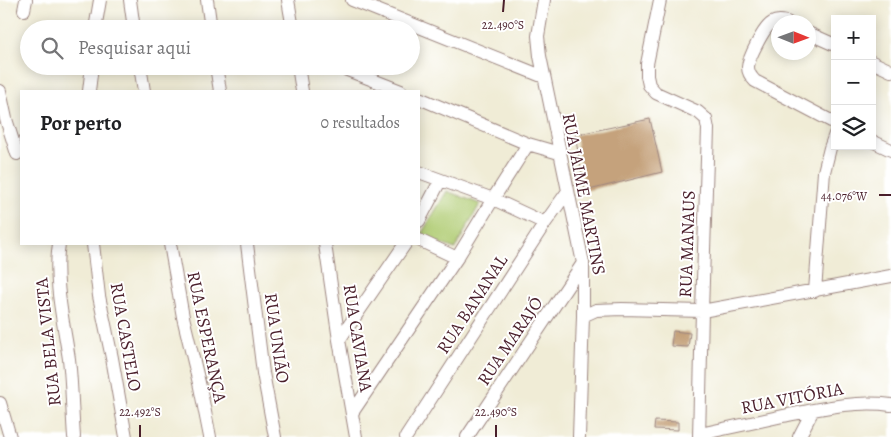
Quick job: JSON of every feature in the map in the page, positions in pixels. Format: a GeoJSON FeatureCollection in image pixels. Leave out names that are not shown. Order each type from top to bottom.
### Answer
{"type":"FeatureCollection","features":[{"type":"Feature","properties":{"kind":"street"},"geometry":{"type":"LineString","coordinates":[[97,20],[100,0]]}},
{"type":"Feature","properties":{"kind":"street"},"geometry":{"type":"LineString","coordinates":[[130,0],[133,20]]}},
{"type":"Feature","properties":{"kind":"street"},"geometry":{"type":"LineString","coordinates":[[208,0],[210,20]]}},
{"type":"Feature","properties":{"kind":"street"},"geometry":{"type":"LineString","coordinates":[[288,0],[291,20]]}},
{"type":"Feature","properties":{"kind":"street"},"geometry":{"type":"LineString","coordinates":[[352,0],[402,20]]}},
{"type":"Feature","properties":{"kind":"street","name":"RUA JAIME MARTINS"},"geometry":{"type":"LineString","coordinates":[[544,0],[538,36],[540,56],[583,263],[579,437]]}},
{"type":"Feature","properties":{"kind":"street","name":"RUA MANAUS"},"geometry":{"type":"LineString","coordinates":[[660,0],[647,64],[647,76],[650,85],[656,93],[698,112],[706,119],[708,129],[700,436]]}},
{"type":"Feature","properties":{"kind":"street"},"geometry":{"type":"LineString","coordinates":[[771,24],[765,29],[748,62],[750,76],[754,81],[831,121]]}},
{"type":"Feature","properties":{"kind":"street"},"geometry":{"type":"LineString","coordinates":[[420,27],[544,77]]}},
{"type":"Feature","properties":{"kind":"street"},"geometry":{"type":"LineString","coordinates":[[816,36],[831,43]]}},
{"type":"Feature","properties":{"kind":"street"},"geometry":{"type":"LineString","coordinates":[[876,64],[891,71]]}},
{"type":"Feature","properties":{"kind":"street"},"geometry":{"type":"LineString","coordinates":[[89,90],[91,75]]}},
{"type":"Feature","properties":{"kind":"street"},"geometry":{"type":"LineString","coordinates":[[141,75],[144,90]]}},
{"type":"Feature","properties":{"kind":"street"},"geometry":{"type":"LineString","coordinates":[[217,75],[220,90]]}},
{"type":"Feature","properties":{"kind":"street"},"geometry":{"type":"LineString","coordinates":[[299,75],[302,90]]}},
{"type":"Feature","properties":{"kind":"street"},"geometry":{"type":"LineString","coordinates":[[360,75],[398,90]]}},
{"type":"Feature","properties":{"kind":"street"},"geometry":{"type":"LineString","coordinates":[[0,91],[6,119],[17,154]]}},
{"type":"Feature","properties":{"kind":"street"},"geometry":{"type":"LineString","coordinates":[[420,98],[528,144],[559,153]]}},
{"type":"Feature","properties":{"kind":"street"},"geometry":{"type":"LineString","coordinates":[[876,143],[891,150]]}},
{"type":"Feature","properties":{"kind":"street"},"geometry":{"type":"LineString","coordinates":[[352,413],[457,258],[528,144]]}},
{"type":"Feature","properties":{"kind":"street"},"geometry":{"type":"LineString","coordinates":[[815,291],[824,172],[831,145]]}},
{"type":"Feature","properties":{"kind":"street"},"geometry":{"type":"LineString","coordinates":[[420,172],[493,199],[545,223]]}},
{"type":"Feature","properties":{"kind":"street"},"geometry":{"type":"LineString","coordinates":[[420,219],[440,181]]}},
{"type":"Feature","properties":{"kind":"street","name":"RUA BANANAL"},"geometry":{"type":"LineString","coordinates":[[406,437],[545,223],[568,191]]}},
{"type":"Feature","properties":{"kind":"street"},"geometry":{"type":"LineString","coordinates":[[420,240],[457,258]]}},
{"type":"Feature","properties":{"kind":"street","name":"RUA BELA VISTA"},"geometry":{"type":"LineString","coordinates":[[58,245],[58,285],[69,362],[74,437]]}},
{"type":"Feature","properties":{"kind":"street","name":"RUA CASTELO"},"geometry":{"type":"LineString","coordinates":[[93,245],[99,296],[126,437]]}},
{"type":"Feature","properties":{"kind":"street","name":"RUA ESPERANÇA"},"geometry":{"type":"LineString","coordinates":[[170,245],[183,317],[210,437]]}},
{"type":"Feature","properties":{"kind":"street","name":"RUA UNIÃO"},"geometry":{"type":"LineString","coordinates":[[247,245],[263,373],[276,437]]}},
{"type":"Feature","properties":{"kind":"street","name":"RUA CAVIANA"},"geometry":{"type":"LineString","coordinates":[[325,245],[356,437]]}},
{"type":"Feature","properties":{"kind":"street"},"geometry":{"type":"LineString","coordinates":[[340,340],[404,245]]}},
{"type":"Feature","properties":{"kind":"street","name":"RUA MARAJÓ"},"geometry":{"type":"LineString","coordinates":[[467,437],[583,263]]}},
{"type":"Feature","properties":{"kind":"street"},"geometry":{"type":"LineString","coordinates":[[583,316],[596,310],[615,309],[702,311],[891,276]]}},
{"type":"Feature","properties":{"kind":"street"},"geometry":{"type":"LineString","coordinates":[[0,403],[10,437]]}},
{"type":"Feature","properties":{"kind":"street","name":"RUA VITÓRIA"},"geometry":{"type":"LineString","coordinates":[[700,436],[813,410],[874,403],[891,405]]}},
{"type":"Feature","properties":{"kind":"street"},"geometry":{"type":"LineString","coordinates":[[799,437],[813,410]]}},
{"type":"Feature","properties":{"kind":"green space"},"geometry":{"type":"Polygon","coordinates":[[[447,191],[480,204],[455,249],[420,236],[447,191]]]}},
{"type":"Feature","properties":{"kind":"building"},"geometry":{"type":"Polygon","coordinates":[[[650,119],[662,172],[585,191],[575,135],[650,119]]]}},
{"type":"Feature","properties":{"kind":"building"},"geometry":{"type":"Polygon","coordinates":[[[673,331],[690,333],[688,347],[671,346],[673,331]]]}},
{"type":"Feature","properties":{"kind":"building"},"geometry":{"type":"Polygon","coordinates":[[[655,421],[678,422],[678,430],[654,429],[655,421]]]}}]}
